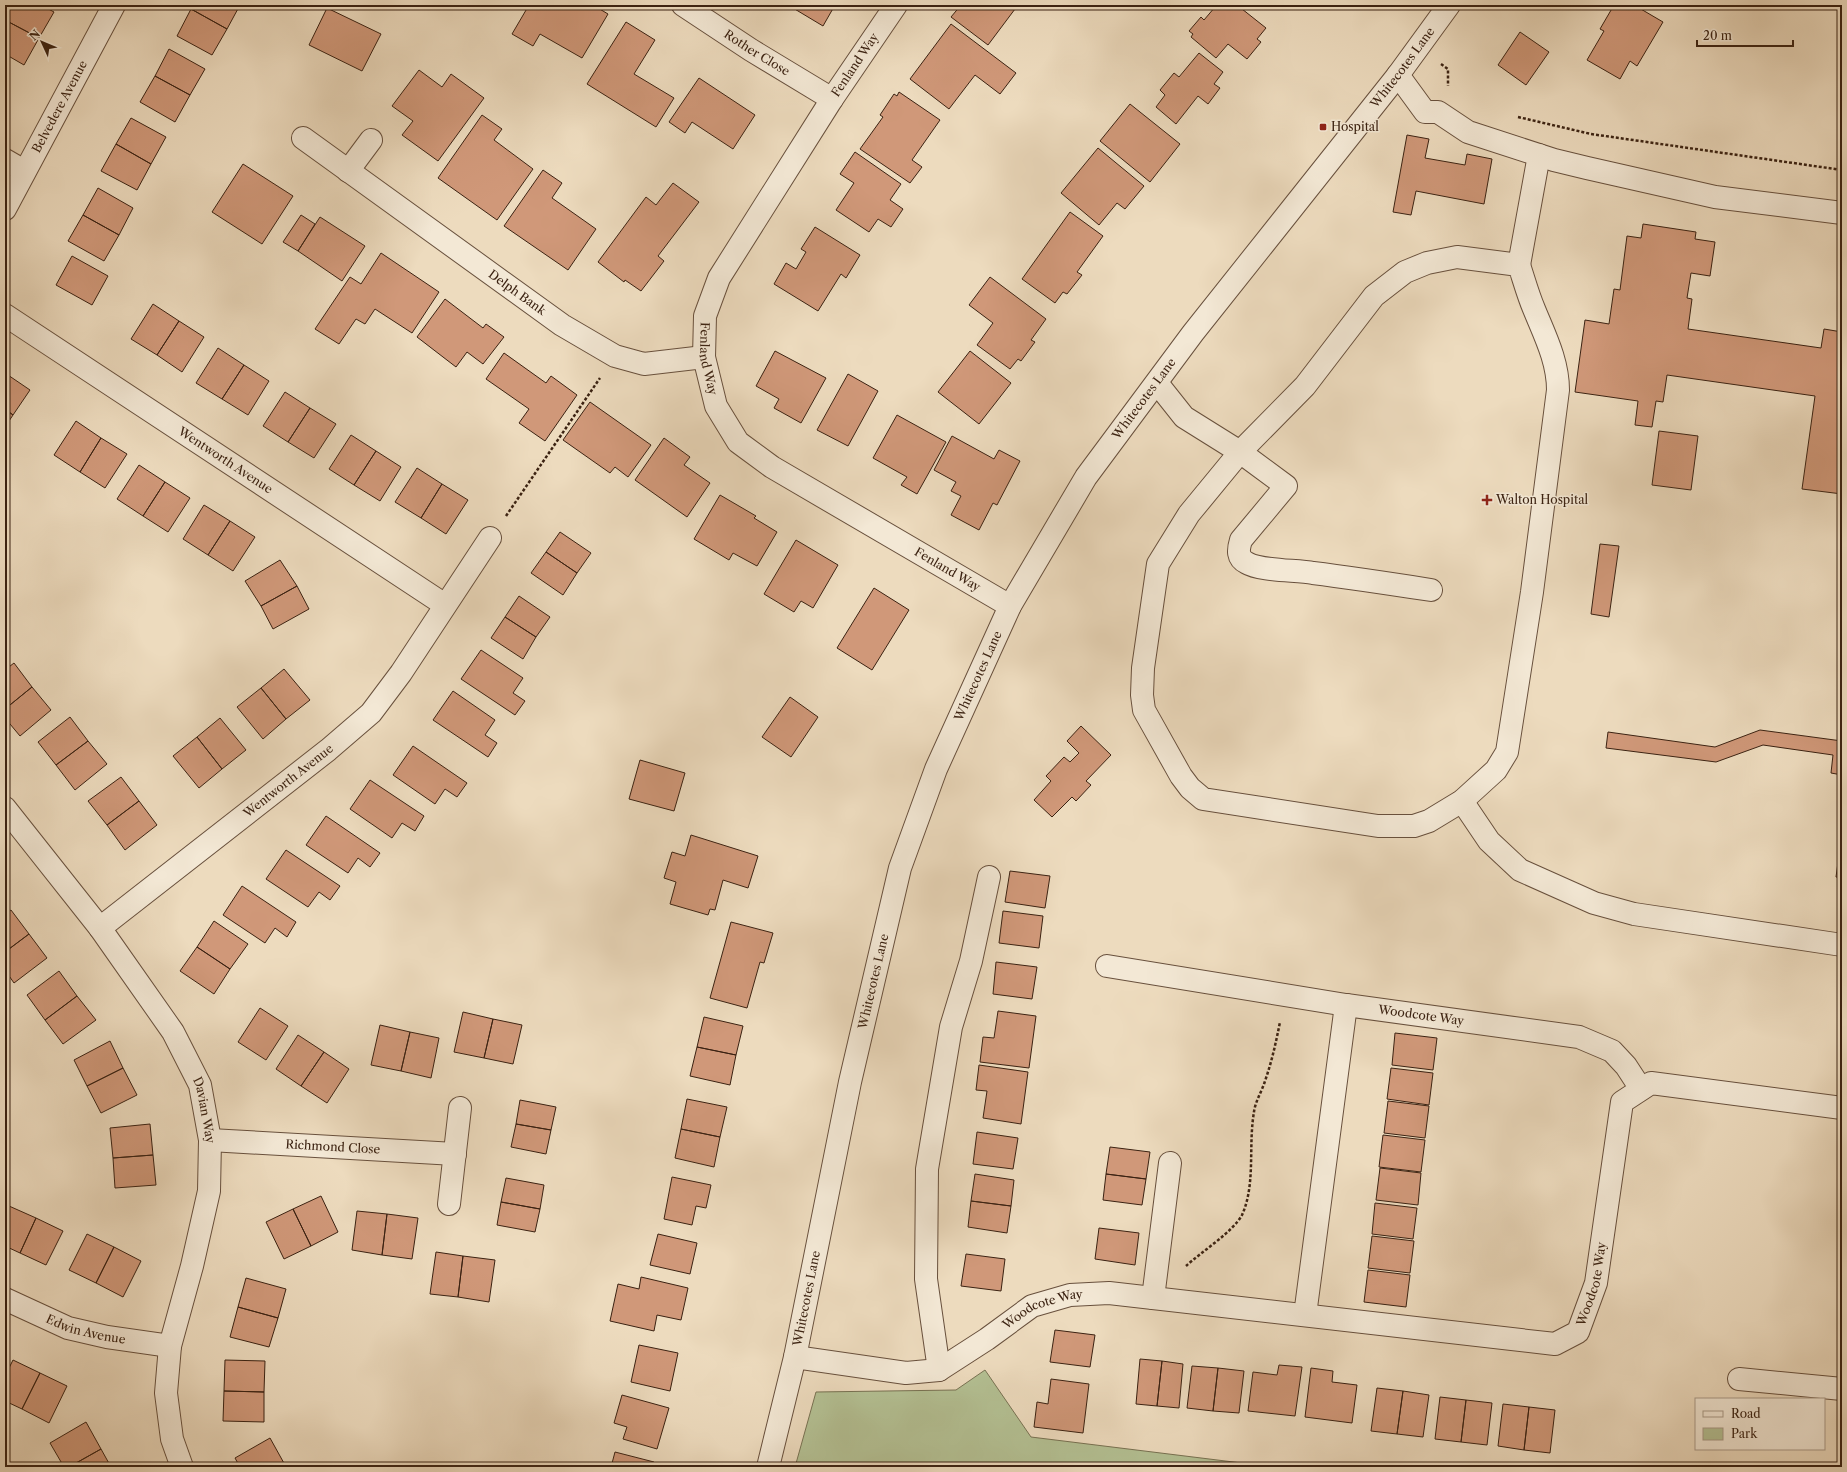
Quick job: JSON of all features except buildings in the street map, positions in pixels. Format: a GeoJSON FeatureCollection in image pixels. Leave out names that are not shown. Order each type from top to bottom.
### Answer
{"type":"FeatureCollection","features":[{"type":"Feature","properties":{"kind":"street","name":"Belvedere Avenue"},"geometry":{"type":"LineString","coordinates":[[5,209],[114,5]]}},
{"type":"Feature","properties":{"kind":"street","name":"Rother Close"},"geometry":{"type":"LineString","coordinates":[[683,5],[751,50],[832,99]]}},
{"type":"Feature","properties":{"kind":"street","name":"Fenland Way"},"geometry":{"type":"LineString","coordinates":[[896,5],[832,99],[719,278],[705,316],[704,357],[716,406],[738,442],[772,467],[1010,606]]}},
{"type":"Feature","properties":{"kind":"street","name":"Whitecotes Lane"},"geometry":{"type":"LineString","coordinates":[[768,1467],[795,1357],[850,1082],[900,868],[936,769],[1010,606],[1086,477],[1193,333],[1398,75],[1449,5]]}},
{"type":"Feature","properties":{"kind":"street"},"geometry":{"type":"LineString","coordinates":[[1398,75],[1425,112],[1438,112],[1468,132],[1538,155],[1587,168],[1714,197],[1842,213]]}},
{"type":"Feature","properties":{"kind":"street","name":"Delph Bank"},"geometry":{"type":"LineString","coordinates":[[303,138],[562,325],[615,356],[644,364],[704,357]]}},
{"type":"Feature","properties":{"kind":"street"},"geometry":{"type":"LineString","coordinates":[[348,171],[371,140]]}},
{"type":"Feature","properties":{"kind":"street"},"geometry":{"type":"LineString","coordinates":[[1519,265],[1457,257],[1427,263],[1405,272],[1374,296],[1305,386],[1240,452],[1189,514],[1158,564],[1143,668],[1142,695],[1144,710],[1181,776],[1190,788],[1203,799],[1378,826],[1414,826],[1429,821],[1462,801],[1496,770],[1507,752],[1532,592],[1558,390],[1558,375],[1555,360],[1527,292],[1519,265],[1538,155]]}},
{"type":"Feature","properties":{"kind":"street"},"geometry":{"type":"LineString","coordinates":[[5,160],[24,171]]}},
{"type":"Feature","properties":{"kind":"street","name":"Wentworth Avenue"},"geometry":{"type":"LineString","coordinates":[[5,316],[445,605]]}},
{"type":"Feature","properties":{"kind":"street"},"geometry":{"type":"LineString","coordinates":[[1157,383],[1184,417],[1240,452],[1286,486],[1241,540],[1238,549],[1240,559],[1248,564],[1313,572],[1431,590]]}},
{"type":"Feature","properties":{"kind":"street","name":"Wentworth Avenue"},"geometry":{"type":"LineString","coordinates":[[100,928],[328,750],[371,713],[401,673],[490,538]]}},
{"type":"Feature","properties":{"kind":"street"},"geometry":{"type":"LineString","coordinates":[[1462,801],[1489,841],[1520,870],[1594,903],[1634,914],[1842,945]]}},
{"type":"Feature","properties":{"kind":"street","name":"Davian Way"},"geometry":{"type":"LineString","coordinates":[[5,808],[100,928],[173,1032],[200,1085],[210,1140],[209,1191],[192,1266],[170,1346],[166,1393],[172,1438],[182,1467]]}},
{"type":"Feature","properties":{"kind":"street"},"geometry":{"type":"LineString","coordinates":[[939,1370],[926,1279],[927,1169],[951,1027],[971,961],[989,877]]}},
{"type":"Feature","properties":{"kind":"street","name":"Woodcote Way"},"geometry":{"type":"LineString","coordinates":[[1107,966],[1346,1005],[1579,1037],[1612,1051],[1626,1066],[1641,1089]]}},
{"type":"Feature","properties":{"kind":"street"},"geometry":{"type":"LineString","coordinates":[[1305,1315],[1346,1005]]}},
{"type":"Feature","properties":{"kind":"street","name":"Woodcote Way"},"geometry":{"type":"LineString","coordinates":[[795,1357],[906,1372],[939,1370],[988,1339],[1032,1306],[1070,1295],[1110,1293],[1555,1344],[1578,1332],[1596,1283],[1622,1102],[1651,1083],[1842,1108]]}},
{"type":"Feature","properties":{"kind":"street"},"geometry":{"type":"LineString","coordinates":[[449,1204],[460,1108]]}},
{"type":"Feature","properties":{"kind":"street","name":"Richmond Close"},"geometry":{"type":"LineString","coordinates":[[210,1140],[455,1154]]}},
{"type":"Feature","properties":{"kind":"street"},"geometry":{"type":"LineString","coordinates":[[1164,1299],[1170,1163]]}},
{"type":"Feature","properties":{"kind":"street","name":"Edwin Avenue"},"geometry":{"type":"LineString","coordinates":[[5,1299],[68,1328],[107,1337],[170,1346]]}},
{"type":"Feature","properties":{"kind":"street"},"geometry":{"type":"LineString","coordinates":[[1739,1379],[1842,1389]]}},
{"type":"Feature","properties":{"kind":"path"},"geometry":{"type":"LineString","coordinates":[[1418,48],[1448,70],[1448,92]]}},
{"type":"Feature","properties":{"kind":"path"},"geometry":{"type":"LineString","coordinates":[[1514,116],[1591,134],[1842,170]]}},
{"type":"Feature","properties":{"kind":"path"},"geometry":{"type":"LineString","coordinates":[[490,538],[615,356]]}},
{"type":"Feature","properties":{"kind":"path"},"geometry":{"type":"LineString","coordinates":[[1164,1299],[1184,1268],[1203,1250],[1227,1234],[1242,1215],[1250,1186],[1250,1135],[1254,1110],[1273,1057],[1285,995]]}},
{"type":"Feature","properties":{"kind":"green space"},"geometry":{"type":"Polygon","coordinates":[[[985,1370],[1031,1437],[1274,1467],[795,1467],[816,1392],[956,1390],[985,1370]]]}},
{"type":"Feature","properties":{"kind":"place","name":"Hospital"},"geometry":{"type":"Point","coordinates":[1323,127]}},
{"type":"Feature","properties":{"kind":"place","name":"Walton Hospital"},"geometry":{"type":"Point","coordinates":[1487,500]}}]}
